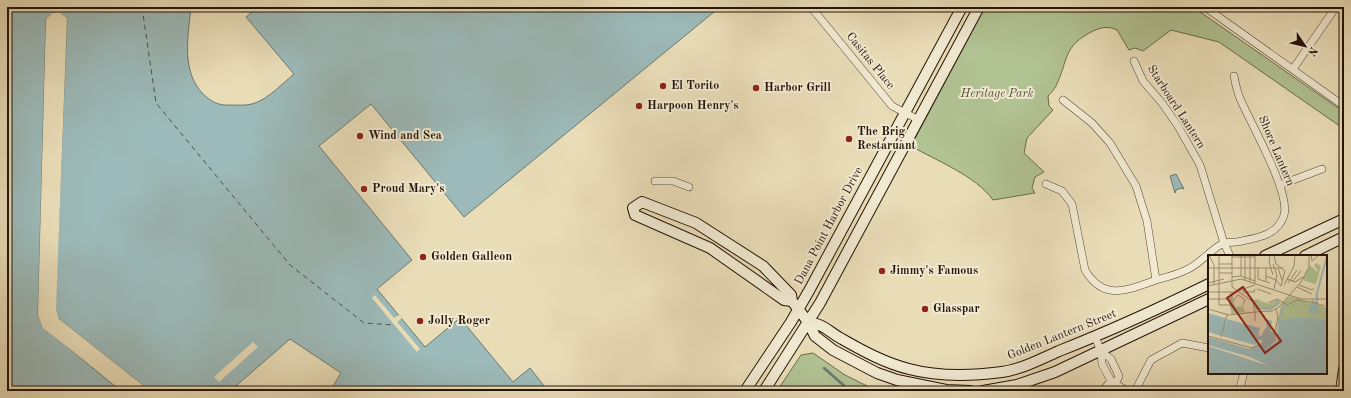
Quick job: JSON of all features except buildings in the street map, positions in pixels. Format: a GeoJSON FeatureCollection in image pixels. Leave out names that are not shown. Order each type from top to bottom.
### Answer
{"type":"FeatureCollection","features":[{"type":"Feature","properties":{"kind":"main road","name":"Dana Point Harbor Drive"},"geometry":{"type":"LineString","coordinates":[[745,391],[905,113],[962,7]]}},
{"type":"Feature","properties":{"kind":"main road"},"geometry":{"type":"LineString","coordinates":[[764,391],[808,322],[979,7]]}},
{"type":"Feature","properties":{"kind":"main road"},"geometry":{"type":"LineString","coordinates":[[795,305],[784,300],[712,250],[635,214],[633,208],[642,202],[696,223],[763,266],[791,295],[795,305],[808,322],[815,336],[833,350],[856,363],[897,380],[946,390],[970,391]]}},
{"type":"Feature","properties":{"kind":"main road"},"geometry":{"type":"LineString","coordinates":[[1267,255],[1344,219]]}},
{"type":"Feature","properties":{"kind":"main road"},"geometry":{"type":"LineString","coordinates":[[1307,255],[1344,237]]}},
{"type":"Feature","properties":{"kind":"main road"},"geometry":{"type":"LineString","coordinates":[[712,250],[721,239]]}},
{"type":"Feature","properties":{"kind":"main road","name":"Golden Lantern Street"},"geometry":{"type":"LineString","coordinates":[[808,322],[822,325],[840,338],[862,350],[909,370],[939,374],[970,375],[1011,369],[1096,337],[1153,312],[1208,284]]}},
{"type":"Feature","properties":{"kind":"main road"},"geometry":{"type":"LineString","coordinates":[[983,391],[1016,388],[1102,351],[1208,299]]}},
{"type":"Feature","properties":{"kind":"main road"},"geometry":{"type":"LineString","coordinates":[[1341,391],[1344,369]]}},
{"type":"Feature","properties":{"kind":"main road"},"geometry":{"type":"LineString","coordinates":[[946,390],[970,375]]}},
{"type":"Feature","properties":{"kind":"street","name":"Casitas Place"},"geometry":{"type":"LineString","coordinates":[[811,7],[892,106],[919,120]]}},
{"type":"Feature","properties":{"kind":"street"},"geometry":{"type":"LineString","coordinates":[[1205,7],[1344,106]]}},
{"type":"Feature","properties":{"kind":"street"},"geometry":{"type":"LineString","coordinates":[[1293,69],[1336,7]]}},
{"type":"Feature","properties":{"kind":"street","name":"Starboard Lantern"},"geometry":{"type":"LineString","coordinates":[[1134,61],[1143,81],[1166,109],[1200,165],[1224,244],[1230,255]]}},
{"type":"Feature","properties":{"kind":"street","name":"Shore Lantern"},"geometry":{"type":"LineString","coordinates":[[1224,244],[1258,238],[1272,233],[1279,226],[1284,214],[1285,203],[1280,185],[1239,95],[1234,76]]}},
{"type":"Feature","properties":{"kind":"street"},"geometry":{"type":"LineString","coordinates":[[1062,100],[1092,123],[1110,144],[1136,186],[1147,221],[1156,280]]}},
{"type":"Feature","properties":{"kind":"street"},"geometry":{"type":"LineString","coordinates":[[1280,185],[1322,169]]}},
{"type":"Feature","properties":{"kind":"street"},"geometry":{"type":"LineString","coordinates":[[655,181],[673,181],[689,187]]}},
{"type":"Feature","properties":{"kind":"street"},"geometry":{"type":"LineString","coordinates":[[1046,184],[1062,191],[1072,204],[1085,270],[1090,279],[1099,288],[1111,291],[1120,291],[1188,270],[1208,256]]}},
{"type":"Feature","properties":{"kind":"street"},"geometry":{"type":"LineString","coordinates":[[1209,255],[1224,244]]}},
{"type":"Feature","properties":{"kind":"street"},"geometry":{"type":"LineString","coordinates":[[1096,337],[1102,351],[1111,359],[1120,376],[1102,391]]}},
{"type":"Feature","properties":{"kind":"street"},"geometry":{"type":"LineString","coordinates":[[1135,391],[1151,360],[1182,343],[1208,348]]}},
{"type":"Feature","properties":{"kind":"street"},"geometry":{"type":"LineString","coordinates":[[1239,391],[1244,374]]}},
{"type":"Feature","properties":{"kind":"street"},"geometry":{"type":"LineString","coordinates":[[1112,391],[1114,382]]}},
{"type":"Feature","properties":{"kind":"street"},"geometry":{"type":"LineString","coordinates":[[1114,382],[1127,391]]}},
{"type":"Feature","properties":{"kind":"green space","name":"Heritage Park"},"geometry":{"type":"Polygon","coordinates":[[[985,7],[1193,7],[1344,112],[1344,129],[1219,42],[1171,30],[1143,51],[1135,48],[1129,50],[1117,30],[1102,28],[1083,37],[1071,48],[1056,86],[1048,96],[1049,106],[1053,110],[1027,138],[1024,153],[1044,172],[1035,177],[1032,188],[1035,193],[993,200],[986,191],[966,176],[911,146],[985,7]]]}},
{"type":"Feature","properties":{"kind":"green space"},"geometry":{"type":"Polygon","coordinates":[[[813,353],[845,375],[877,391],[777,391],[801,355],[813,353]]]}},
{"type":"Feature","properties":{"kind":"water"},"geometry":{"type":"Polygon","coordinates":[[[7,7],[191,7],[188,53],[191,75],[196,85],[206,97],[216,103],[223,105],[246,105],[265,98],[294,74],[246,17],[258,7],[720,7],[464,217],[371,104],[319,146],[412,260],[377,289],[425,347],[460,318],[513,382],[530,368],[548,391],[330,391],[341,373],[290,339],[230,391],[150,391],[59,319],[55,309],[67,18],[59,12],[52,13],[46,19],[38,315],[44,328],[121,391],[7,391],[7,7]]]}},
{"type":"Feature","properties":{"kind":"water"},"geometry":{"type":"Polygon","coordinates":[[[1176,174],[1184,189],[1181,188],[1176,190],[1175,193],[1170,176],[1176,174]]]}},
{"type":"Feature","properties":{"kind":"pier"},"geometry":{"type":"Polygon","coordinates":[[[59,12],[67,18],[56,309],[59,319],[150,391],[147,391],[58,320],[54,309],[65,19],[59,14],[53,15],[48,19],[40,314],[45,326],[123,391],[43,328],[38,315],[46,19],[52,13],[59,12]]]}},
{"type":"Feature","properties":{"kind":"pier"},"geometry":{"type":"Polygon","coordinates":[[[375,295],[394,318],[399,315],[402,318],[397,322],[420,349],[417,352],[372,298],[375,295]]]}},
{"type":"Feature","properties":{"kind":"pier"},"geometry":{"type":"Polygon","coordinates":[[[253,342],[258,347],[219,382],[214,377],[253,342]]]}},
{"type":"Feature","properties":{"kind":"waterway"},"geometry":{"type":"LineString","coordinates":[[824,368],[850,391]]}},
{"type":"Feature","properties":{"kind":"ferry route"},"geometry":{"type":"LineString","coordinates":[[142,7],[156,103],[290,265],[364,323],[394,325]]}},
{"type":"Feature","properties":{"kind":"place","name":"El Torito"},"geometry":{"type":"Point","coordinates":[663,86]}},
{"type":"Feature","properties":{"kind":"place","name":"Harbor Grill"},"geometry":{"type":"Point","coordinates":[756,88]}},
{"type":"Feature","properties":{"kind":"place","name":"Harpoon Henry's"},"geometry":{"type":"Point","coordinates":[639,106]}},
{"type":"Feature","properties":{"kind":"place","name":"Wind and Sea"},"geometry":{"type":"Point","coordinates":[360,136]}},
{"type":"Feature","properties":{"kind":"place","name":"The Brig Restaruant"},"geometry":{"type":"Point","coordinates":[849,139]}},
{"type":"Feature","properties":{"kind":"place","name":"Proud Mary's"},"geometry":{"type":"Point","coordinates":[364,189]}},
{"type":"Feature","properties":{"kind":"place","name":"Golden Galleon"},"geometry":{"type":"Point","coordinates":[423,257]}},
{"type":"Feature","properties":{"kind":"place","name":"Jimmy's Famous"},"geometry":{"type":"Point","coordinates":[882,271]}},
{"type":"Feature","properties":{"kind":"place","name":"Glasspar"},"geometry":{"type":"Point","coordinates":[925,309]}},
{"type":"Feature","properties":{"kind":"place","name":"Jolly Roger"},"geometry":{"type":"Point","coordinates":[420,321]}}]}
